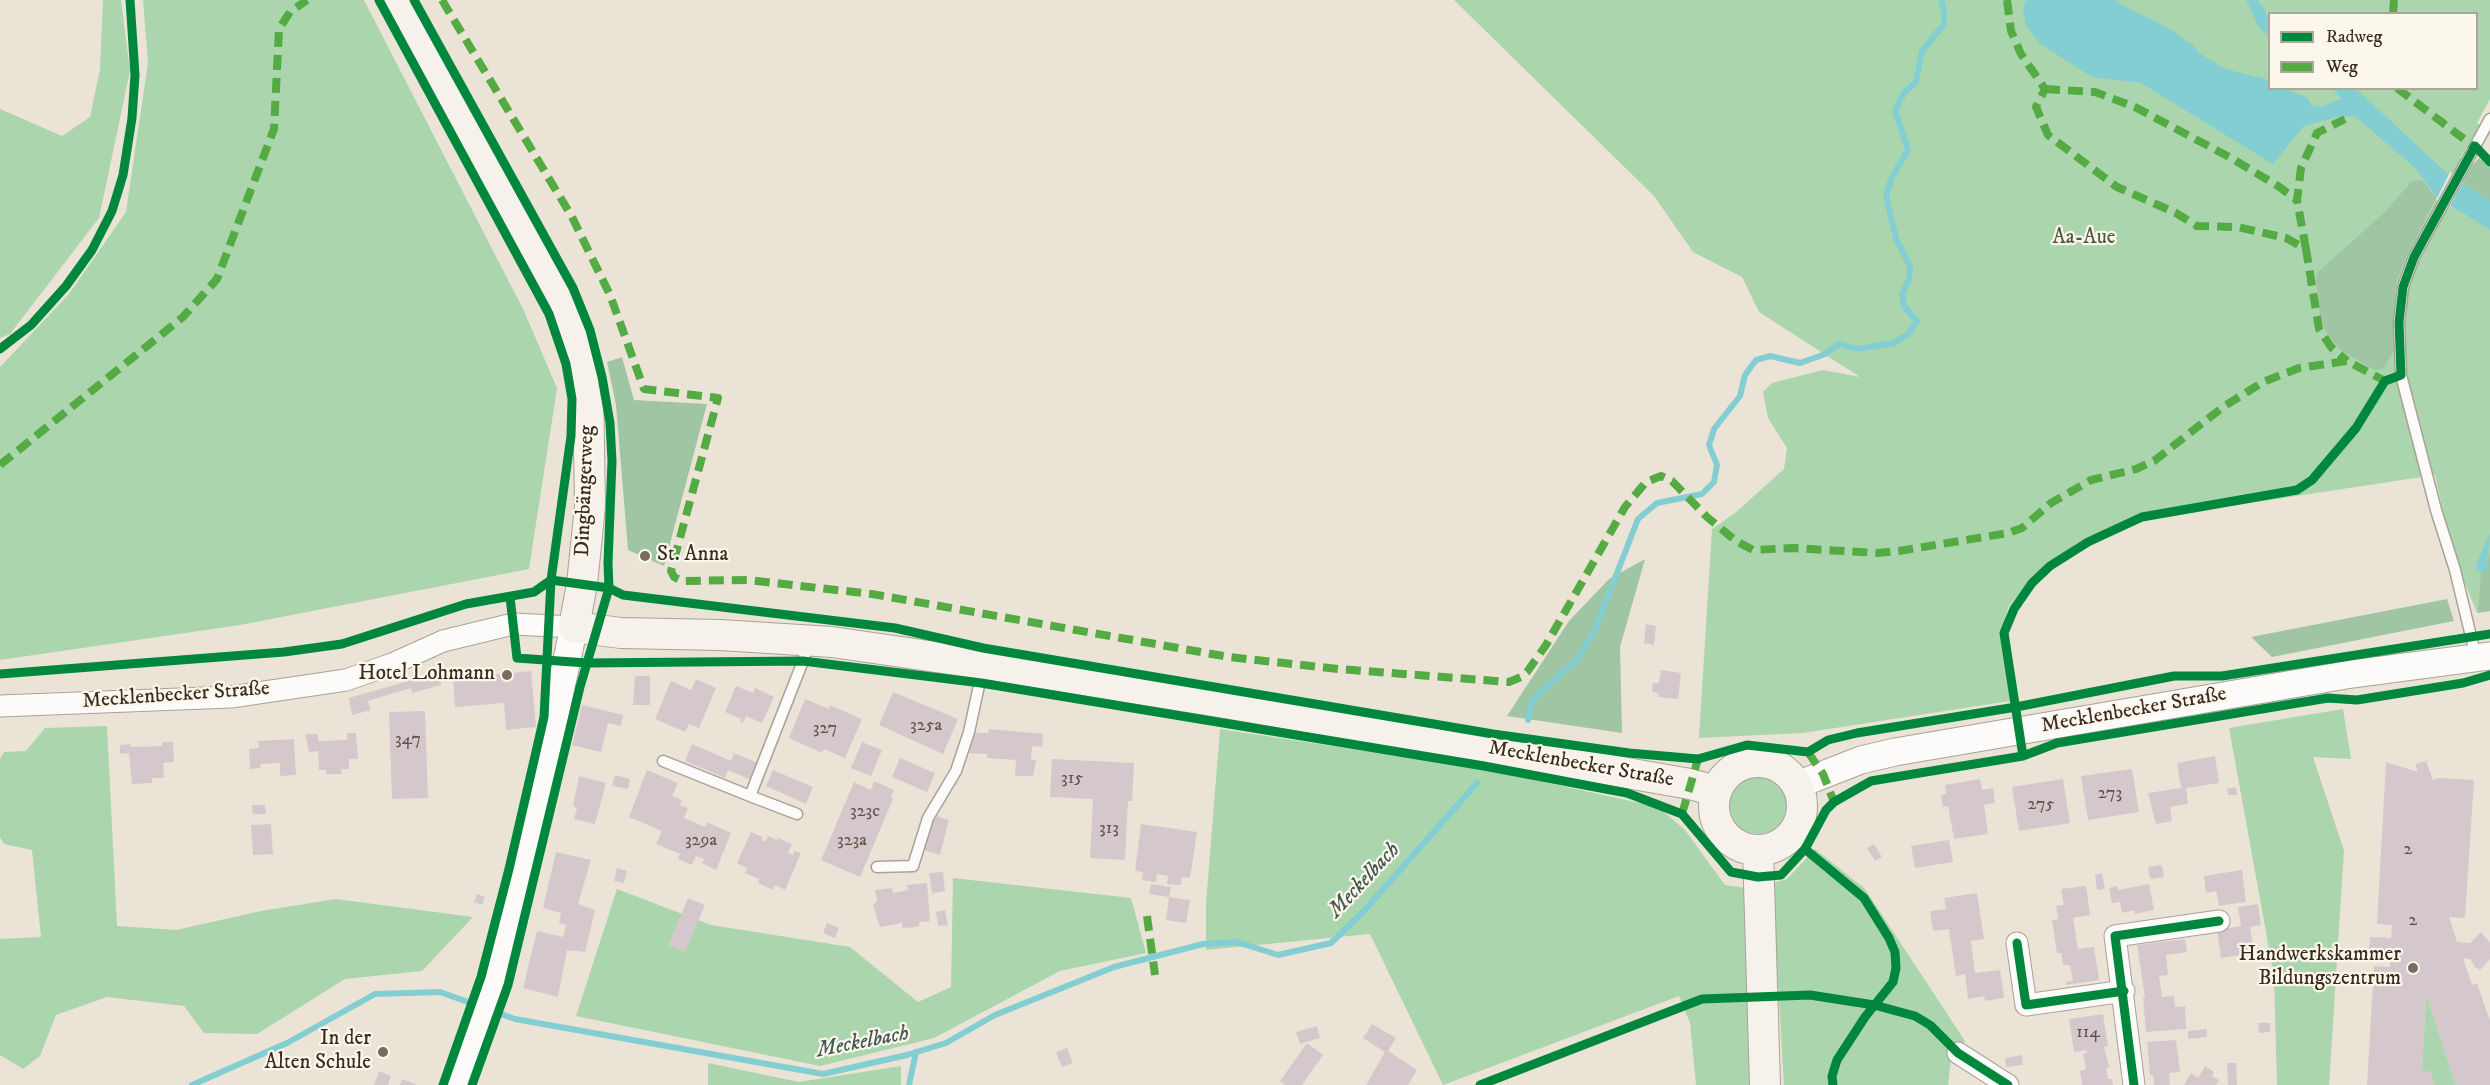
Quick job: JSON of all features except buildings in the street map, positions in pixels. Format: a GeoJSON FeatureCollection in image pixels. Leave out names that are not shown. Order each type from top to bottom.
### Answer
{"type":"FeatureCollection","features":[{"type":"Feature","properties":{"kind":"main road","name":"Dingbängerweg"},"geometry":{"type":"LineString","coordinates":[[398,0],[564,300],[578,340],[588,382],[590,506],[582,584],[574,627]]}},
{"type":"Feature","properties":{"kind":"main road","name":"Mecklenbecker Straße"},"geometry":{"type":"LineString","coordinates":[[574,627],[621,633],[808,640],[984,664],[1511,752],[1690,784],[1716,791]]}},
{"type":"Feature","properties":{"kind":"main road"},"geometry":{"type":"LineString","coordinates":[[1755,761],[1772,764],[1785,771],[1797,784],[1802,802],[1800,819],[1791,836],[1776,846],[1758,850],[1741,847],[1727,838],[1717,824],[1713,808],[1716,791],[1725,776],[1738,765],[1755,761]]}},
{"type":"Feature","properties":{"kind":"main road"},"geometry":{"type":"LineString","coordinates":[[1758,850],[1765,1085]]}},
{"type":"Feature","properties":{"kind":"street","name":"Mecklenbecker Straße"},"geometry":{"type":"LineString","coordinates":[[0,706],[231,697],[346,680],[392,664],[443,641],[513,624],[574,627]]}},
{"type":"Feature","properties":{"kind":"street","name":"Dingbängerweg"},"geometry":{"type":"LineString","coordinates":[[458,1085],[507,936],[574,627]]}},
{"type":"Feature","properties":{"kind":"street","name":"Mecklenbecker Straße"},"geometry":{"type":"LineString","coordinates":[[1797,784],[1861,760],[1895,752],[2352,674],[2483,657]]}},
{"type":"Feature","properties":{"kind":"street"},"geometry":{"type":"LineString","coordinates":[[2134,1085],[2124,991],[2115,936],[2220,921]]}},
{"type":"Feature","properties":{"kind":"street"},"geometry":{"type":"LineString","coordinates":[[2017,943],[2026,1005],[2124,991]]}},
{"type":"Feature","properties":{"kind":"street"},"geometry":{"type":"LineString","coordinates":[[1958,1053],[2008,1085]]}},
{"type":"Feature","properties":{"kind":"lane","name":"Mecklenbecker Straße"},"geometry":{"type":"LineString","coordinates":[[2483,657],[2436,510],[2401,375],[2399,322],[2403,287],[2414,257],[2490,119]]}},
{"type":"Feature","properties":{"kind":"lane"},"geometry":{"type":"LineString","coordinates":[[750,796],[803,661],[808,640]]}},
{"type":"Feature","properties":{"kind":"lane"},"geometry":{"type":"LineString","coordinates":[[877,867],[913,866],[928,818],[956,771],[969,732],[984,664]]}},
{"type":"Feature","properties":{"kind":"lane"},"geometry":{"type":"LineString","coordinates":[[663,761],[797,814]]}},
{"type":"Feature","properties":{"kind":"green space"},"geometry":{"type":"Polygon","coordinates":[[[103,0],[121,0],[130,71],[99,218],[10,334],[0,338],[0,109],[62,136],[90,117],[100,69],[103,0]]]}},
{"type":"Feature","properties":{"kind":"green space"},"geometry":{"type":"Polygon","coordinates":[[[143,0],[364,0],[524,311],[557,388],[529,569],[240,625],[0,660],[0,367],[69,294],[126,212],[148,63],[143,0]]]}},
{"type":"Feature","properties":{"kind":"green space","name":"Aa-Aue"},"geometry":{"type":"Polygon","coordinates":[[[1454,0],[2490,0],[2490,99],[2477,123],[2480,125],[2460,158],[2470,165],[2484,161],[2490,166],[2490,611],[2477,613],[2451,548],[2435,475],[2126,520],[2076,544],[2032,576],[2008,608],[2002,633],[2010,701],[1803,733],[1699,738],[1712,529],[1735,513],[1784,469],[1787,448],[1768,418],[1763,392],[1772,383],[1823,370],[1860,377],[1759,312],[1742,277],[1693,252],[1654,196],[1454,0]]]}},
{"type":"Feature","properties":{"kind":"green space"},"geometry":{"type":"Polygon","coordinates":[[[2479,158],[2490,168],[2490,201],[2463,183],[2473,164],[2479,158]]]}},
{"type":"Feature","properties":{"kind":"green space"},"geometry":{"type":"Polygon","coordinates":[[[2422,180],[2436,198],[2406,257],[2396,283],[2393,323],[2396,346],[2384,368],[2375,370],[2340,350],[2327,333],[2320,316],[2316,278],[2318,272],[2385,212],[2412,181],[2422,180]]]}},
{"type":"Feature","properties":{"kind":"green space"},"geometry":{"type":"Polygon","coordinates":[[[622,357],[634,400],[707,404],[664,566],[628,550],[616,405],[607,362],[622,357]]]}},
{"type":"Feature","properties":{"kind":"green space"},"geometry":{"type":"Polygon","coordinates":[[[2490,552],[2490,611],[2478,613],[2481,572],[2486,571],[2490,552]]]}},
{"type":"Feature","properties":{"kind":"green space"},"geometry":{"type":"Polygon","coordinates":[[[1645,559],[1620,647],[1622,733],[1507,716],[1569,621],[1609,579],[1645,559]]]}},
{"type":"Feature","properties":{"kind":"green space"},"geometry":{"type":"Polygon","coordinates":[[[2447,599],[2454,621],[2272,657],[2251,637],[2447,599]]]}},
{"type":"Feature","properties":{"kind":"green space"},"geometry":{"type":"Polygon","coordinates":[[[2343,709],[2351,759],[2313,757],[2344,851],[2329,1085],[2277,1085],[2274,976],[2229,728],[2343,709]]]}},
{"type":"Feature","properties":{"kind":"green space"},"geometry":{"type":"Polygon","coordinates":[[[107,726],[117,926],[176,930],[261,911],[336,899],[473,917],[422,971],[345,979],[257,1034],[204,1033],[184,1006],[107,997],[56,1015],[40,1056],[23,1069],[0,1055],[0,939],[41,937],[32,850],[4,844],[0,837],[0,759],[4,752],[26,751],[45,728],[107,726]]]}},
{"type":"Feature","properties":{"kind":"green space"},"geometry":{"type":"Polygon","coordinates":[[[1220,729],[1484,769],[1658,807],[1685,830],[1725,885],[1746,888],[1756,1085],[1696,1085],[1690,1023],[1679,996],[1443,1085],[1370,934],[1206,950],[1206,904],[1220,729]]]}},
{"type":"Feature","properties":{"kind":"green space"},"geometry":{"type":"Polygon","coordinates":[[[1758,776],[1769,778],[1782,789],[1787,805],[1785,816],[1774,829],[1758,834],[1747,832],[1734,821],[1729,805],[1731,794],[1742,781],[1758,776]]]}},
{"type":"Feature","properties":{"kind":"green space"},"geometry":{"type":"Polygon","coordinates":[[[1815,849],[1865,889],[1965,1041],[1951,1059],[1948,1085],[1784,1085],[1772,883],[1787,879],[1815,849]]]}},
{"type":"Feature","properties":{"kind":"green space"},"geometry":{"type":"Polygon","coordinates":[[[953,878],[1131,898],[1146,953],[1060,971],[934,1038],[820,1066],[576,1016],[617,889],[711,925],[850,947],[918,1002],[951,987],[953,878]]]}},
{"type":"Feature","properties":{"kind":"green space"},"geometry":{"type":"Polygon","coordinates":[[[2426,994],[2456,1085],[2434,1085],[2430,1071],[2422,1071],[2426,994]]]}},
{"type":"Feature","properties":{"kind":"green space"},"geometry":{"type":"Polygon","coordinates":[[[708,1063],[799,1082],[901,1066],[901,1085],[708,1085],[708,1063]]]}},
{"type":"Feature","properties":{"kind":"water"},"geometry":{"type":"Polygon","coordinates":[[[2026,0],[2117,0],[2170,29],[2194,46],[2199,53],[2226,69],[2268,80],[2268,90],[2288,90],[2308,98],[2311,105],[2321,107],[2341,99],[2334,90],[2357,90],[2449,175],[2490,201],[2490,230],[2436,196],[2414,167],[2355,116],[2337,117],[2304,126],[2273,164],[2141,83],[2092,77],[2039,43],[2026,26],[2023,8],[2026,0]]]}},
{"type":"Feature","properties":{"kind":"water"},"geometry":{"type":"Polygon","coordinates":[[[2246,0],[2258,0],[2263,7],[2268,18],[2268,36],[2259,27],[2246,0]]]}},
{"type":"Feature","properties":{"kind":"water"},"geometry":{"type":"Polygon","coordinates":[[[2490,533],[2487,568],[2486,572],[2481,572],[2477,570],[2476,565],[2490,533]]]}},
{"type":"Feature","properties":{"kind":"pier"},"geometry":{"type":"Polygon","coordinates":[[[2450,172],[2464,180],[2449,208],[2436,200],[2450,172]]]}},
{"type":"Feature","properties":{"kind":"waterway","name":"Meckelbach"},"geometry":{"type":"LineString","coordinates":[[1528,720],[1531,702],[1579,657],[1594,632],[1638,519],[1657,503],[1702,494],[1714,482],[1717,465],[1709,445],[1714,429],[1740,396],[1745,375],[1756,360],[1770,356],[1800,363],[1825,354],[1839,344],[1858,349],[1894,343],[1909,333],[1917,321],[1904,306],[1902,294],[1909,279],[1910,267],[1896,238],[1886,196],[1892,177],[1908,150],[1895,110],[1904,93],[1916,82],[1922,51],[1944,24],[1941,0]]}},
{"type":"Feature","properties":{"kind":"waterway","name":"Meckelbach"},"geometry":{"type":"LineString","coordinates":[[492,1011],[515,1019],[823,1074],[907,1055],[946,1043],[995,1015],[1114,967],[1203,944],[1237,942],[1278,955],[1331,943],[1363,912],[1477,783]]}},
{"type":"Feature","properties":{"kind":"waterway","name":"Meckelbach"},"geometry":{"type":"LineString","coordinates":[[192,1085],[287,1043],[375,994],[440,992],[479,1006]]}},
{"type":"Feature","properties":{"kind":"waterway"},"geometry":{"type":"LineString","coordinates":[[909,1085],[916,1052]]}},
{"type":"Feature","properties":{"kind":"marked path"},"geometry":{"type":"LineString","coordinates":[[0,465],[183,317],[217,279],[274,129],[279,29],[290,12],[307,0]]}},
{"type":"Feature","properties":{"kind":"marked path"},"geometry":{"type":"LineString","coordinates":[[442,0],[572,217],[610,295],[644,389],[718,398],[671,571],[674,577],[682,581],[748,580],[872,594],[1229,657],[1338,669],[1509,682],[1527,672],[1546,645],[1625,507],[1646,482],[1661,476],[1672,481],[1707,517],[1736,541],[1753,550],[1793,548],[1878,553],[1899,551],[2008,533],[2022,528],[2051,503],[2091,480],[2136,469],[2154,461],[2223,407],[2263,382],[2299,368],[2347,361],[2385,381]]}},
{"type":"Feature","properties":{"kind":"marked path"},"geometry":{"type":"LineString","coordinates":[[2007,0],[2011,31],[2021,54],[2045,89],[2036,107],[2048,135],[2117,187],[2176,213],[2197,226],[2237,227],[2286,238],[2306,249],[2319,329],[2331,347],[2347,361]]}},
{"type":"Feature","properties":{"kind":"marked path"},"geometry":{"type":"LineString","coordinates":[[2393,12],[2394,0]]}},
{"type":"Feature","properties":{"kind":"marked path"},"geometry":{"type":"LineString","coordinates":[[2045,89],[2095,92],[2135,107],[2231,158],[2297,200]]}},
{"type":"Feature","properties":{"kind":"marked path"},"geometry":{"type":"LineString","coordinates":[[2400,90],[2477,149]]}},
{"type":"Feature","properties":{"kind":"marked path"},"geometry":{"type":"LineString","coordinates":[[2306,249],[2297,200],[2301,168],[2317,133],[2345,119]]}},
{"type":"Feature","properties":{"kind":"marked path"},"geometry":{"type":"LineString","coordinates":[[1808,752],[1823,774],[1834,802]]}},
{"type":"Feature","properties":{"kind":"marked path"},"geometry":{"type":"LineString","coordinates":[[1682,814],[1698,759],[1703,757]]}},
{"type":"Feature","properties":{"kind":"marked path"},"geometry":{"type":"LineString","coordinates":[[1147,916],[1155,975]]}},
{"type":"Feature","properties":{"kind":"cycle path"},"geometry":{"type":"LineString","coordinates":[[0,349],[31,325],[66,286],[92,250],[112,211],[123,175],[132,118],[135,75],[130,0]]}},
{"type":"Feature","properties":{"kind":"cycle path"},"geometry":{"type":"LineString","coordinates":[[379,0],[549,314],[566,364],[572,399],[571,436],[551,580],[544,717],[481,977],[443,1085]]}},
{"type":"Feature","properties":{"kind":"cycle path"},"geometry":{"type":"LineString","coordinates":[[414,0],[573,288],[590,330],[602,377],[610,423],[612,461],[609,588],[580,687],[508,985],[472,1085]]}},
{"type":"Feature","properties":{"kind":"cycle path"},"geometry":{"type":"LineString","coordinates":[[2023,756],[2004,633],[2014,609],[2032,583],[2050,566],[2088,542],[2142,517],[2297,490],[2312,480],[2356,428],[2385,381],[2401,375],[2399,322],[2403,287],[2414,257],[2475,146],[2490,162]]}},
{"type":"Feature","properties":{"kind":"cycle path"},"geometry":{"type":"LineString","coordinates":[[0,674],[284,652],[342,644],[466,604],[534,592],[551,580],[609,588],[623,595],[895,628],[983,648],[1493,734],[1629,753],[1698,759],[1747,745],[1808,752],[1828,740],[1857,733],[2016,707],[2174,676],[2222,676],[2490,634]]}},
{"type":"Feature","properties":{"kind":"cycle path"},"geometry":{"type":"LineString","coordinates":[[510,597],[517,658],[587,663],[803,661],[981,683],[1484,766],[1627,793],[1682,814],[1731,872],[1758,877],[1781,875],[1805,849],[1826,810],[1834,802],[1871,781],[2023,756],[2057,743],[2328,698],[2357,700],[2463,683],[2490,675]]}},
{"type":"Feature","properties":{"kind":"cycle path"},"geometry":{"type":"LineString","coordinates":[[1805,849],[1864,898],[1895,952],[1896,968],[1893,982],[1865,1017],[1837,1060],[1832,1076],[1833,1085]]}},
{"type":"Feature","properties":{"kind":"cycle path"},"geometry":{"type":"LineString","coordinates":[[2134,1085],[2115,936],[2219,921]]}},
{"type":"Feature","properties":{"kind":"cycle path"},"geometry":{"type":"LineString","coordinates":[[2017,943],[2026,1005],[2124,991]]}},
{"type":"Feature","properties":{"kind":"cycle path"},"geometry":{"type":"LineString","coordinates":[[1480,1085],[1702,999],[1810,995],[1874,1005],[1915,1016],[1930,1025],[1958,1053],[2008,1085]]}},
{"type":"Feature","properties":{"kind":"place","name":"St. Anna"},"geometry":{"type":"Point","coordinates":[645,556]}},
{"type":"Feature","properties":{"kind":"place","name":"Hotel Lohmann"},"geometry":{"type":"Point","coordinates":[507,675]}},
{"type":"Feature","properties":{"kind":"place","name":"Handwerkskammer Bildungszentrum"},"geometry":{"type":"Point","coordinates":[2413,968]}},
{"type":"Feature","properties":{"kind":"place","name":"In der Alten Schule"},"geometry":{"type":"Point","coordinates":[383,1052]}}]}
